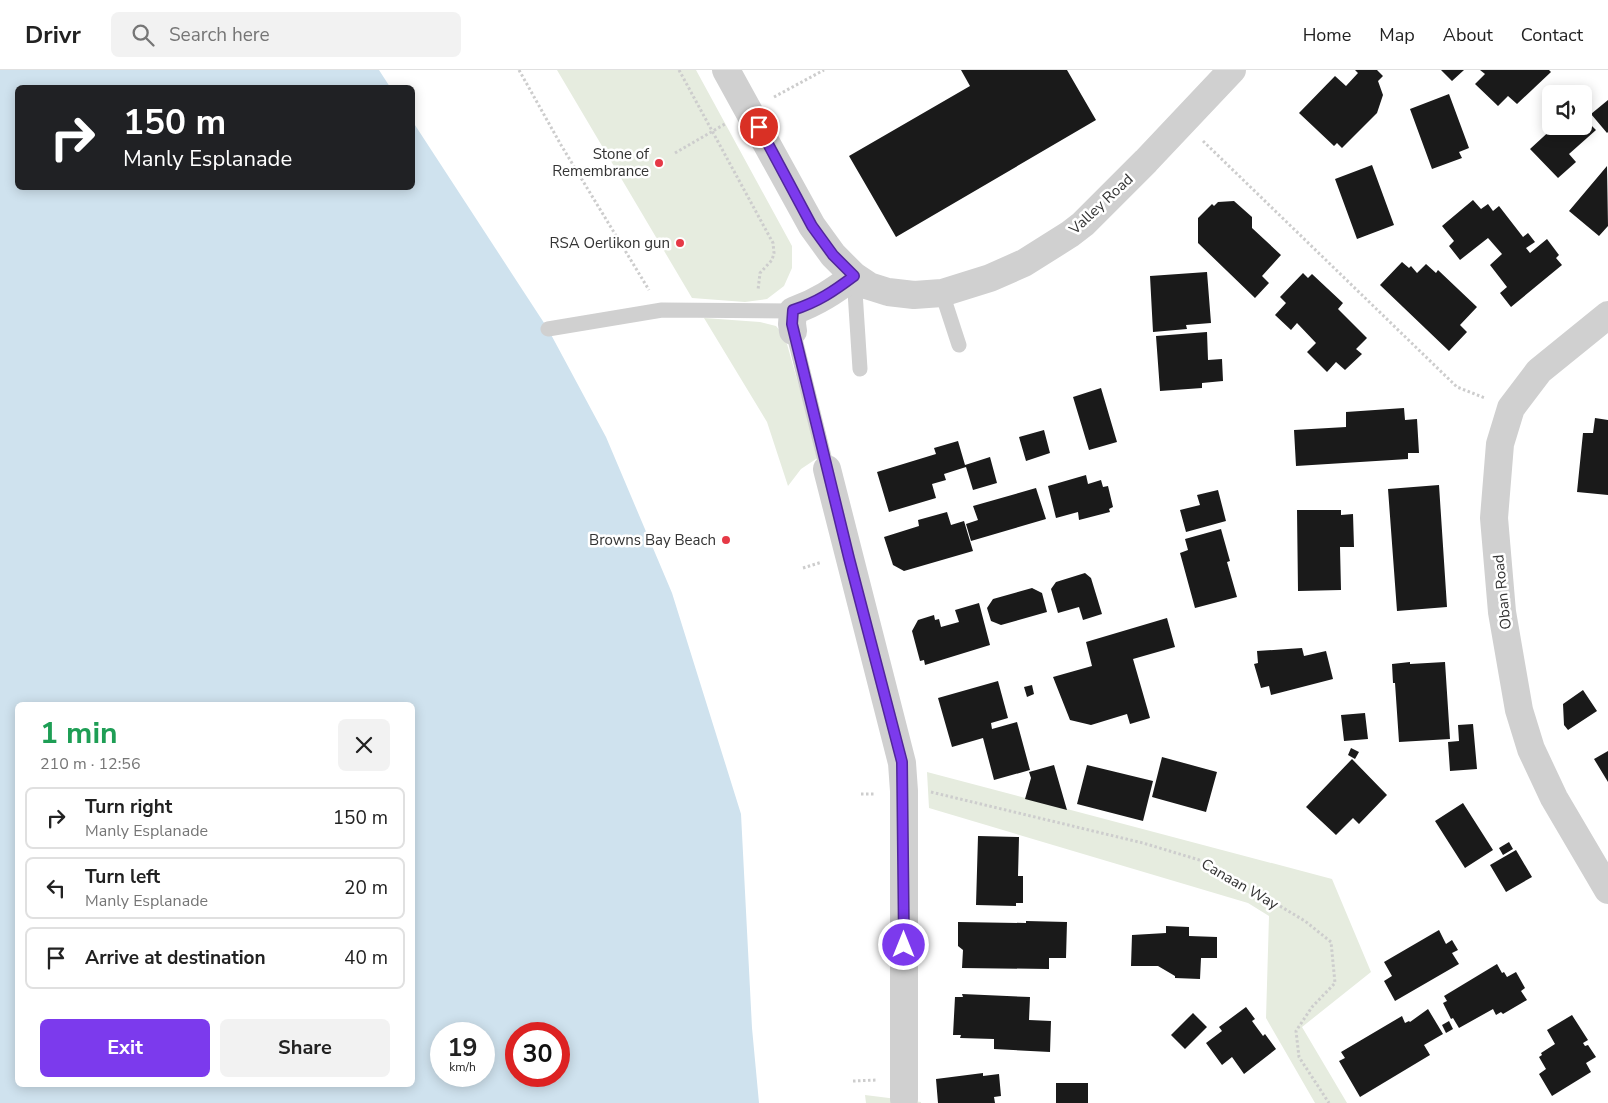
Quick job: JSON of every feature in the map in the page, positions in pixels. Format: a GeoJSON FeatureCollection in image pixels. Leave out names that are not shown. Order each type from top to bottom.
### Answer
{"type":"FeatureCollection","features":[{"type":"Feature","properties":{"kind":"street","name":"Valley Road"},"geometry":{"type":"LineString","coordinates":[[726,70],[750,110],[812,226],[833,255],[854,276],[869,286],[888,292],[914,295],[942,293],[1010,271],[1043,253],[1070,234],[1097,210],[1232,70]]}},
{"type":"Feature","properties":{"kind":"street"},"geometry":{"type":"LineString","coordinates":[[793,320],[811,304],[828,296],[854,276]]}},
{"type":"Feature","properties":{"kind":"street","name":"Oban Road"},"geometry":{"type":"LineString","coordinates":[[1608,314],[1540,371],[1512,408],[1500,444],[1494,518],[1502,612],[1518,710],[1531,749],[1554,798],[1608,890]]}},
{"type":"Feature","properties":{"kind":"street"},"geometry":{"type":"LineString","coordinates":[[827,469],[902,762],[904,791],[904,1099]]}},
{"type":"Feature","properties":{"kind":"lane"},"geometry":{"type":"LineString","coordinates":[[854,276],[860,369]]}},
{"type":"Feature","properties":{"kind":"lane"},"geometry":{"type":"LineString","coordinates":[[942,293],[959,345]]}},
{"type":"Feature","properties":{"kind":"lane"},"geometry":{"type":"LineString","coordinates":[[548,329],[662,310],[762,310],[793,320],[827,469]]}},
{"type":"Feature","properties":{"kind":"path"},"geometry":{"type":"LineString","coordinates":[[519,70],[662,310]]}},
{"type":"Feature","properties":{"kind":"path"},"geometry":{"type":"LineString","coordinates":[[679,70],[773,243],[774,254],[772,260],[760,273],[758,284],[762,310]]}},
{"type":"Feature","properties":{"kind":"path"},"geometry":{"type":"LineString","coordinates":[[675,153],[824,70]]}},
{"type":"Feature","properties":{"kind":"path"},"geometry":{"type":"LineString","coordinates":[[1183,121],[1457,387],[1512,408]]}},
{"type":"Feature","properties":{"kind":"path"},"geometry":{"type":"LineString","coordinates":[[803,568],[824,562]]}},
{"type":"Feature","properties":{"kind":"path","name":"Canaan Way"},"geometry":{"type":"LineString","coordinates":[[904,791],[932,792],[1142,843],[1206,862],[1305,921],[1331,942],[1335,983],[1312,1007],[1296,1031],[1299,1057],[1329,1103]]}},
{"type":"Feature","properties":{"kind":"path"},"geometry":{"type":"LineString","coordinates":[[861,794],[876,794]]}},
{"type":"Feature","properties":{"kind":"path"},"geometry":{"type":"LineString","coordinates":[[853,1081],[877,1080]]}},
{"type":"Feature","properties":{"kind":"shaded area"},"geometry":{"type":"Polygon","coordinates":[[[557,70],[696,70],[792,246],[792,268],[784,286],[767,299],[745,302],[692,298],[557,70]]]}},
{"type":"Feature","properties":{"kind":"shaded area"},"geometry":{"type":"Polygon","coordinates":[[[704,318],[760,322],[776,326],[785,337],[819,457],[801,469],[788,486],[767,422],[704,318]]]}},
{"type":"Feature","properties":{"kind":"shaded area"},"geometry":{"type":"Polygon","coordinates":[[[927,772],[1332,879],[1371,972],[1302,1027],[1347,1103],[1315,1103],[1266,1018],[1269,916],[1248,903],[929,808],[927,772]]]}},
{"type":"Feature","properties":{"kind":"shaded area"},"geometry":{"type":"Polygon","coordinates":[[[865,1095],[921,1102],[921,1103],[866,1103],[865,1095]]]}},
{"type":"Feature","properties":{"kind":"water"},"geometry":{"type":"Polygon","coordinates":[[[0,70],[379,70],[389,85],[15,85],[15,190],[415,190],[415,125],[548,329],[606,437],[672,593],[741,814],[752,1028],[759,1103],[0,1103],[0,70]]]}},
{"type":"Feature","properties":{"kind":"building"},"geometry":{"type":"Polygon","coordinates":[[[961,70],[1067,70],[1096,120],[896,237],[849,156],[970,86],[961,70]]]}},
{"type":"Feature","properties":{"kind":"building"},"geometry":{"type":"Polygon","coordinates":[[[1355,70],[1377,70],[1383,76],[1378,81],[1383,95],[1377,113],[1342,148],[1337,143],[1334,146],[1299,113],[1335,76],[1346,86],[1358,73],[1355,70]]]}},
{"type":"Feature","properties":{"kind":"building"},"geometry":{"type":"Polygon","coordinates":[[[1441,70],[1464,70],[1452,81],[1441,70]]]}},
{"type":"Feature","properties":{"kind":"building"},"geometry":{"type":"Polygon","coordinates":[[[1480,70],[1549,70],[1551,72],[1517,104],[1508,96],[1498,106],[1475,84],[1485,74],[1480,70]]]}},
{"type":"Feature","properties":{"kind":"building"},"geometry":{"type":"Polygon","coordinates":[[[1449,94],[1469,148],[1459,152],[1462,158],[1432,169],[1410,109],[1449,94]]]}},
{"type":"Feature","properties":{"kind":"building"},"geometry":{"type":"Polygon","coordinates":[[[1608,100],[1607,133],[1592,115],[1608,100]]]}},
{"type":"Feature","properties":{"kind":"building"},"geometry":{"type":"Polygon","coordinates":[[[1545,135],[1590,135],[1569,154],[1576,162],[1558,178],[1530,149],[1545,135]]]}},
{"type":"Feature","properties":{"kind":"building"},"geometry":{"type":"Polygon","coordinates":[[[1372,165],[1394,225],[1357,239],[1335,179],[1372,165]]]}},
{"type":"Feature","properties":{"kind":"building"},"geometry":{"type":"Polygon","coordinates":[[[1607,166],[1608,226],[1599,236],[1569,211],[1607,166]]]}},
{"type":"Feature","properties":{"kind":"building"},"geometry":{"type":"Polygon","coordinates":[[[1473,200],[1481,209],[1488,204],[1493,211],[1499,206],[1523,237],[1528,233],[1535,242],[1526,248],[1530,253],[1547,239],[1559,255],[1556,258],[1562,265],[1511,307],[1500,293],[1507,287],[1490,265],[1502,254],[1488,238],[1460,260],[1449,246],[1454,241],[1442,226],[1473,200]]]}},
{"type":"Feature","properties":{"kind":"building"},"geometry":{"type":"Polygon","coordinates":[[[1234,201],[1252,217],[1252,228],[1281,255],[1262,276],[1269,283],[1255,298],[1198,243],[1198,218],[1212,204],[1214,206],[1218,202],[1234,201]]]}},
{"type":"Feature","properties":{"kind":"building"},"geometry":{"type":"Polygon","coordinates":[[[1402,262],[1409,268],[1411,266],[1417,273],[1426,264],[1436,273],[1438,270],[1477,307],[1460,325],[1467,332],[1449,351],[1380,285],[1402,262]]]}},
{"type":"Feature","properties":{"kind":"building"},"geometry":{"type":"Polygon","coordinates":[[[1207,272],[1211,323],[1186,325],[1187,329],[1153,332],[1150,276],[1207,272]]]}},
{"type":"Feature","properties":{"kind":"building"},"geometry":{"type":"Polygon","coordinates":[[[1303,273],[1308,278],[1312,274],[1343,303],[1338,309],[1367,338],[1356,349],[1362,354],[1345,370],[1336,362],[1327,372],[1307,352],[1316,343],[1297,323],[1291,330],[1275,315],[1286,303],[1280,297],[1303,273]]]}},
{"type":"Feature","properties":{"kind":"building"},"geometry":{"type":"Polygon","coordinates":[[[1207,332],[1208,360],[1222,359],[1223,381],[1202,383],[1202,388],[1160,391],[1156,336],[1207,332]]]}},
{"type":"Feature","properties":{"kind":"building"},"geometry":{"type":"Polygon","coordinates":[[[1101,388],[1117,442],[1089,450],[1073,397],[1101,388]]]}},
{"type":"Feature","properties":{"kind":"building"},"geometry":{"type":"Polygon","coordinates":[[[1404,408],[1405,420],[1417,419],[1419,453],[1408,453],[1408,459],[1296,466],[1294,430],[1346,427],[1346,412],[1404,408]]]}},
{"type":"Feature","properties":{"kind":"building"},"geometry":{"type":"Polygon","coordinates":[[[1595,418],[1608,420],[1608,495],[1577,492],[1583,433],[1593,433],[1595,418]]]}},
{"type":"Feature","properties":{"kind":"building"},"geometry":{"type":"Polygon","coordinates":[[[1044,430],[1050,453],[1026,461],[1019,437],[1044,430]]]}},
{"type":"Feature","properties":{"kind":"building"},"geometry":{"type":"Polygon","coordinates":[[[958,441],[965,465],[990,457],[997,483],[973,490],[966,467],[944,474],[946,480],[932,484],[936,498],[889,512],[877,472],[936,454],[934,448],[958,441]]]}},
{"type":"Feature","properties":{"kind":"building"},"geometry":{"type":"Polygon","coordinates":[[[1086,475],[1088,484],[1101,480],[1103,487],[1108,486],[1113,507],[1109,509],[1110,512],[1079,520],[1078,512],[1056,518],[1048,486],[1086,475]]]}},
{"type":"Feature","properties":{"kind":"building"},"geometry":{"type":"Polygon","coordinates":[[[1439,485],[1447,607],[1397,611],[1388,489],[1439,485]]]}},
{"type":"Feature","properties":{"kind":"building"},"geometry":{"type":"Polygon","coordinates":[[[1036,488],[1046,519],[971,541],[966,524],[978,520],[973,506],[1036,488]]]}},
{"type":"Feature","properties":{"kind":"building"},"geometry":{"type":"Polygon","coordinates":[[[1218,490],[1226,521],[1186,532],[1180,510],[1200,505],[1197,495],[1218,490]]]}},
{"type":"Feature","properties":{"kind":"building"},"geometry":{"type":"Polygon","coordinates":[[[1297,510],[1341,510],[1341,515],[1353,514],[1354,547],[1340,547],[1341,590],[1298,591],[1297,510]]]}},
{"type":"Feature","properties":{"kind":"building"},"geometry":{"type":"Polygon","coordinates":[[[947,512],[951,525],[964,521],[973,551],[904,571],[893,565],[884,537],[919,526],[918,520],[947,512]]]}},
{"type":"Feature","properties":{"kind":"building"},"geometry":{"type":"Polygon","coordinates":[[[1221,529],[1230,561],[1227,562],[1237,597],[1195,608],[1180,553],[1188,550],[1185,539],[1221,529]]]}},
{"type":"Feature","properties":{"kind":"building"},"geometry":{"type":"Polygon","coordinates":[[[1085,573],[1091,578],[1102,614],[1083,620],[1079,607],[1058,613],[1051,589],[1056,582],[1085,573]]]}},
{"type":"Feature","properties":{"kind":"building"},"geometry":{"type":"Polygon","coordinates":[[[1032,588],[1042,593],[1047,612],[1001,625],[991,621],[987,608],[993,599],[1032,588]]]}},
{"type":"Feature","properties":{"kind":"building"},"geometry":{"type":"Polygon","coordinates":[[[979,603],[990,645],[925,665],[924,660],[920,661],[912,631],[918,620],[934,615],[935,620],[939,619],[941,627],[959,622],[955,610],[979,603]]]}},
{"type":"Feature","properties":{"kind":"building"},"geometry":{"type":"Polygon","coordinates":[[[1167,618],[1175,647],[1133,659],[1150,718],[1130,724],[1127,714],[1091,725],[1070,720],[1053,677],[1092,666],[1086,642],[1167,618]]]}},
{"type":"Feature","properties":{"kind":"building"},"geometry":{"type":"Polygon","coordinates":[[[1302,648],[1304,656],[1326,651],[1333,679],[1271,695],[1269,686],[1261,688],[1254,664],[1258,663],[1257,651],[1302,648]]]}},
{"type":"Feature","properties":{"kind":"building"},"geometry":{"type":"Polygon","coordinates":[[[1410,662],[1410,664],[1445,662],[1450,739],[1399,742],[1392,664],[1410,662]]]}},
{"type":"Feature","properties":{"kind":"building"},"geometry":{"type":"Polygon","coordinates":[[[998,681],[1008,718],[991,723],[992,729],[1017,722],[1030,770],[994,780],[983,738],[952,747],[938,698],[998,681]]]}},
{"type":"Feature","properties":{"kind":"building"},"geometry":{"type":"Polygon","coordinates":[[[1032,685],[1034,694],[1027,697],[1024,687],[1032,685]]]}},
{"type":"Feature","properties":{"kind":"building"},"geometry":{"type":"Polygon","coordinates":[[[1583,690],[1597,711],[1568,730],[1564,725],[1563,704],[1583,690]]]}},
{"type":"Feature","properties":{"kind":"building"},"geometry":{"type":"Polygon","coordinates":[[[1365,713],[1368,739],[1344,741],[1341,715],[1365,713]]]}},
{"type":"Feature","properties":{"kind":"building"},"geometry":{"type":"Polygon","coordinates":[[[1473,724],[1477,769],[1450,771],[1448,742],[1459,741],[1458,725],[1473,724]]]}},
{"type":"Feature","properties":{"kind":"building"},"geometry":{"type":"Polygon","coordinates":[[[1351,748],[1359,752],[1355,759],[1348,755],[1351,748]]]}},
{"type":"Feature","properties":{"kind":"building"},"geometry":{"type":"Polygon","coordinates":[[[1608,751],[1608,782],[1594,759],[1608,751]]]}},
{"type":"Feature","properties":{"kind":"building"},"geometry":{"type":"Polygon","coordinates":[[[1162,757],[1217,772],[1206,812],[1152,797],[1162,757]]]}},
{"type":"Feature","properties":{"kind":"building"},"geometry":{"type":"Polygon","coordinates":[[[1352,759],[1387,795],[1359,824],[1353,818],[1336,835],[1306,807],[1352,759]]]}},
{"type":"Feature","properties":{"kind":"building"},"geometry":{"type":"Polygon","coordinates":[[[1054,765],[1067,810],[1025,799],[1031,778],[1029,772],[1054,765]]]}},
{"type":"Feature","properties":{"kind":"building"},"geometry":{"type":"Polygon","coordinates":[[[1087,765],[1153,781],[1143,821],[1077,804],[1087,765]]]}},
{"type":"Feature","properties":{"kind":"building"},"geometry":{"type":"Polygon","coordinates":[[[1463,803],[1493,850],[1465,868],[1435,821],[1463,803]]]}},
{"type":"Feature","properties":{"kind":"building"},"geometry":{"type":"Polygon","coordinates":[[[978,836],[1019,837],[1018,876],[1023,876],[1023,903],[1016,903],[1016,906],[976,905],[978,836]]]}},
{"type":"Feature","properties":{"kind":"building"},"geometry":{"type":"Polygon","coordinates":[[[1509,842],[1513,849],[1503,855],[1499,848],[1509,842]]]}},
{"type":"Feature","properties":{"kind":"building"},"geometry":{"type":"Polygon","coordinates":[[[1516,850],[1532,877],[1506,892],[1490,865],[1516,850]]]}},
{"type":"Feature","properties":{"kind":"building"},"geometry":{"type":"Polygon","coordinates":[[[1026,921],[1067,922],[1066,958],[1049,958],[1049,969],[962,968],[963,950],[958,946],[958,922],[1026,923],[1026,921]]]}},
{"type":"Feature","properties":{"kind":"building"},"geometry":{"type":"Polygon","coordinates":[[[1166,926],[1189,927],[1189,936],[1217,937],[1217,958],[1201,958],[1200,979],[1175,978],[1175,976],[1158,966],[1131,966],[1132,935],[1166,933],[1166,926]]]}},
{"type":"Feature","properties":{"kind":"building"},"geometry":{"type":"Polygon","coordinates":[[[1439,930],[1446,944],[1452,940],[1458,950],[1452,953],[1459,964],[1395,1001],[1384,981],[1392,976],[1384,962],[1439,930]]]}},
{"type":"Feature","properties":{"kind":"building"},"geometry":{"type":"Polygon","coordinates":[[[1497,964],[1502,973],[1504,972],[1507,977],[1516,972],[1525,988],[1521,991],[1527,1000],[1503,1014],[1501,1012],[1496,1015],[1493,1009],[1459,1028],[1453,1018],[1451,1019],[1443,1003],[1447,1001],[1444,996],[1497,964]]]}},
{"type":"Feature","properties":{"kind":"building"},"geometry":{"type":"Polygon","coordinates":[[[962,994],[1030,997],[1029,1020],[1051,1021],[1050,1052],[994,1049],[994,1039],[960,1038],[961,1035],[953,1035],[955,997],[963,997],[962,994]]]}},
{"type":"Feature","properties":{"kind":"building"},"geometry":{"type":"Polygon","coordinates":[[[1246,1007],[1255,1019],[1252,1021],[1276,1049],[1244,1074],[1232,1057],[1222,1065],[1206,1043],[1222,1031],[1219,1027],[1246,1007]]]}},
{"type":"Feature","properties":{"kind":"building"},"geometry":{"type":"Polygon","coordinates":[[[1428,1009],[1443,1034],[1424,1045],[1430,1055],[1360,1097],[1339,1061],[1345,1058],[1341,1052],[1402,1016],[1405,1023],[1410,1022],[1428,1009]]]}},
{"type":"Feature","properties":{"kind":"building"},"geometry":{"type":"Polygon","coordinates":[[[1193,1013],[1207,1027],[1185,1049],[1171,1035],[1193,1013]]]}},
{"type":"Feature","properties":{"kind":"building"},"geometry":{"type":"Polygon","coordinates":[[[1572,1015],[1588,1040],[1583,1043],[1585,1046],[1588,1045],[1596,1057],[1586,1063],[1591,1072],[1552,1096],[1539,1074],[1546,1069],[1539,1057],[1542,1055],[1541,1053],[1555,1044],[1547,1030],[1572,1015]]]}},
{"type":"Feature","properties":{"kind":"building"},"geometry":{"type":"Polygon","coordinates":[[[1449,1021],[1453,1029],[1446,1033],[1442,1025],[1449,1021]]]}},
{"type":"Feature","properties":{"kind":"building"},"geometry":{"type":"Polygon","coordinates":[[[983,1073],[983,1076],[999,1074],[1001,1096],[994,1097],[995,1103],[938,1103],[936,1079],[983,1073]]]}},
{"type":"Feature","properties":{"kind":"building"},"geometry":{"type":"Polygon","coordinates":[[[1056,1083],[1088,1083],[1088,1103],[1056,1103],[1056,1083]]]}},
{"type":"Feature","properties":{"kind":"place","name":"Stone of Remembrance"},"geometry":{"type":"Point","coordinates":[659,163]}},
{"type":"Feature","properties":{"kind":"place","name":"RSA Oerlikon gun"},"geometry":{"type":"Point","coordinates":[680,243]}},
{"type":"Feature","properties":{"kind":"place","name":"Browns Bay Beach"},"geometry":{"type":"Point","coordinates":[726,540]}},
{"type":"Feature","properties":{"kind":"route"},"geometry":{"type":"LineString","coordinates":[[759,127],[812,226],[833,255],[854,276],[828,296],[793,310],[792,324],[849,558],[902,762],[904,791],[904,945]]}}]}
